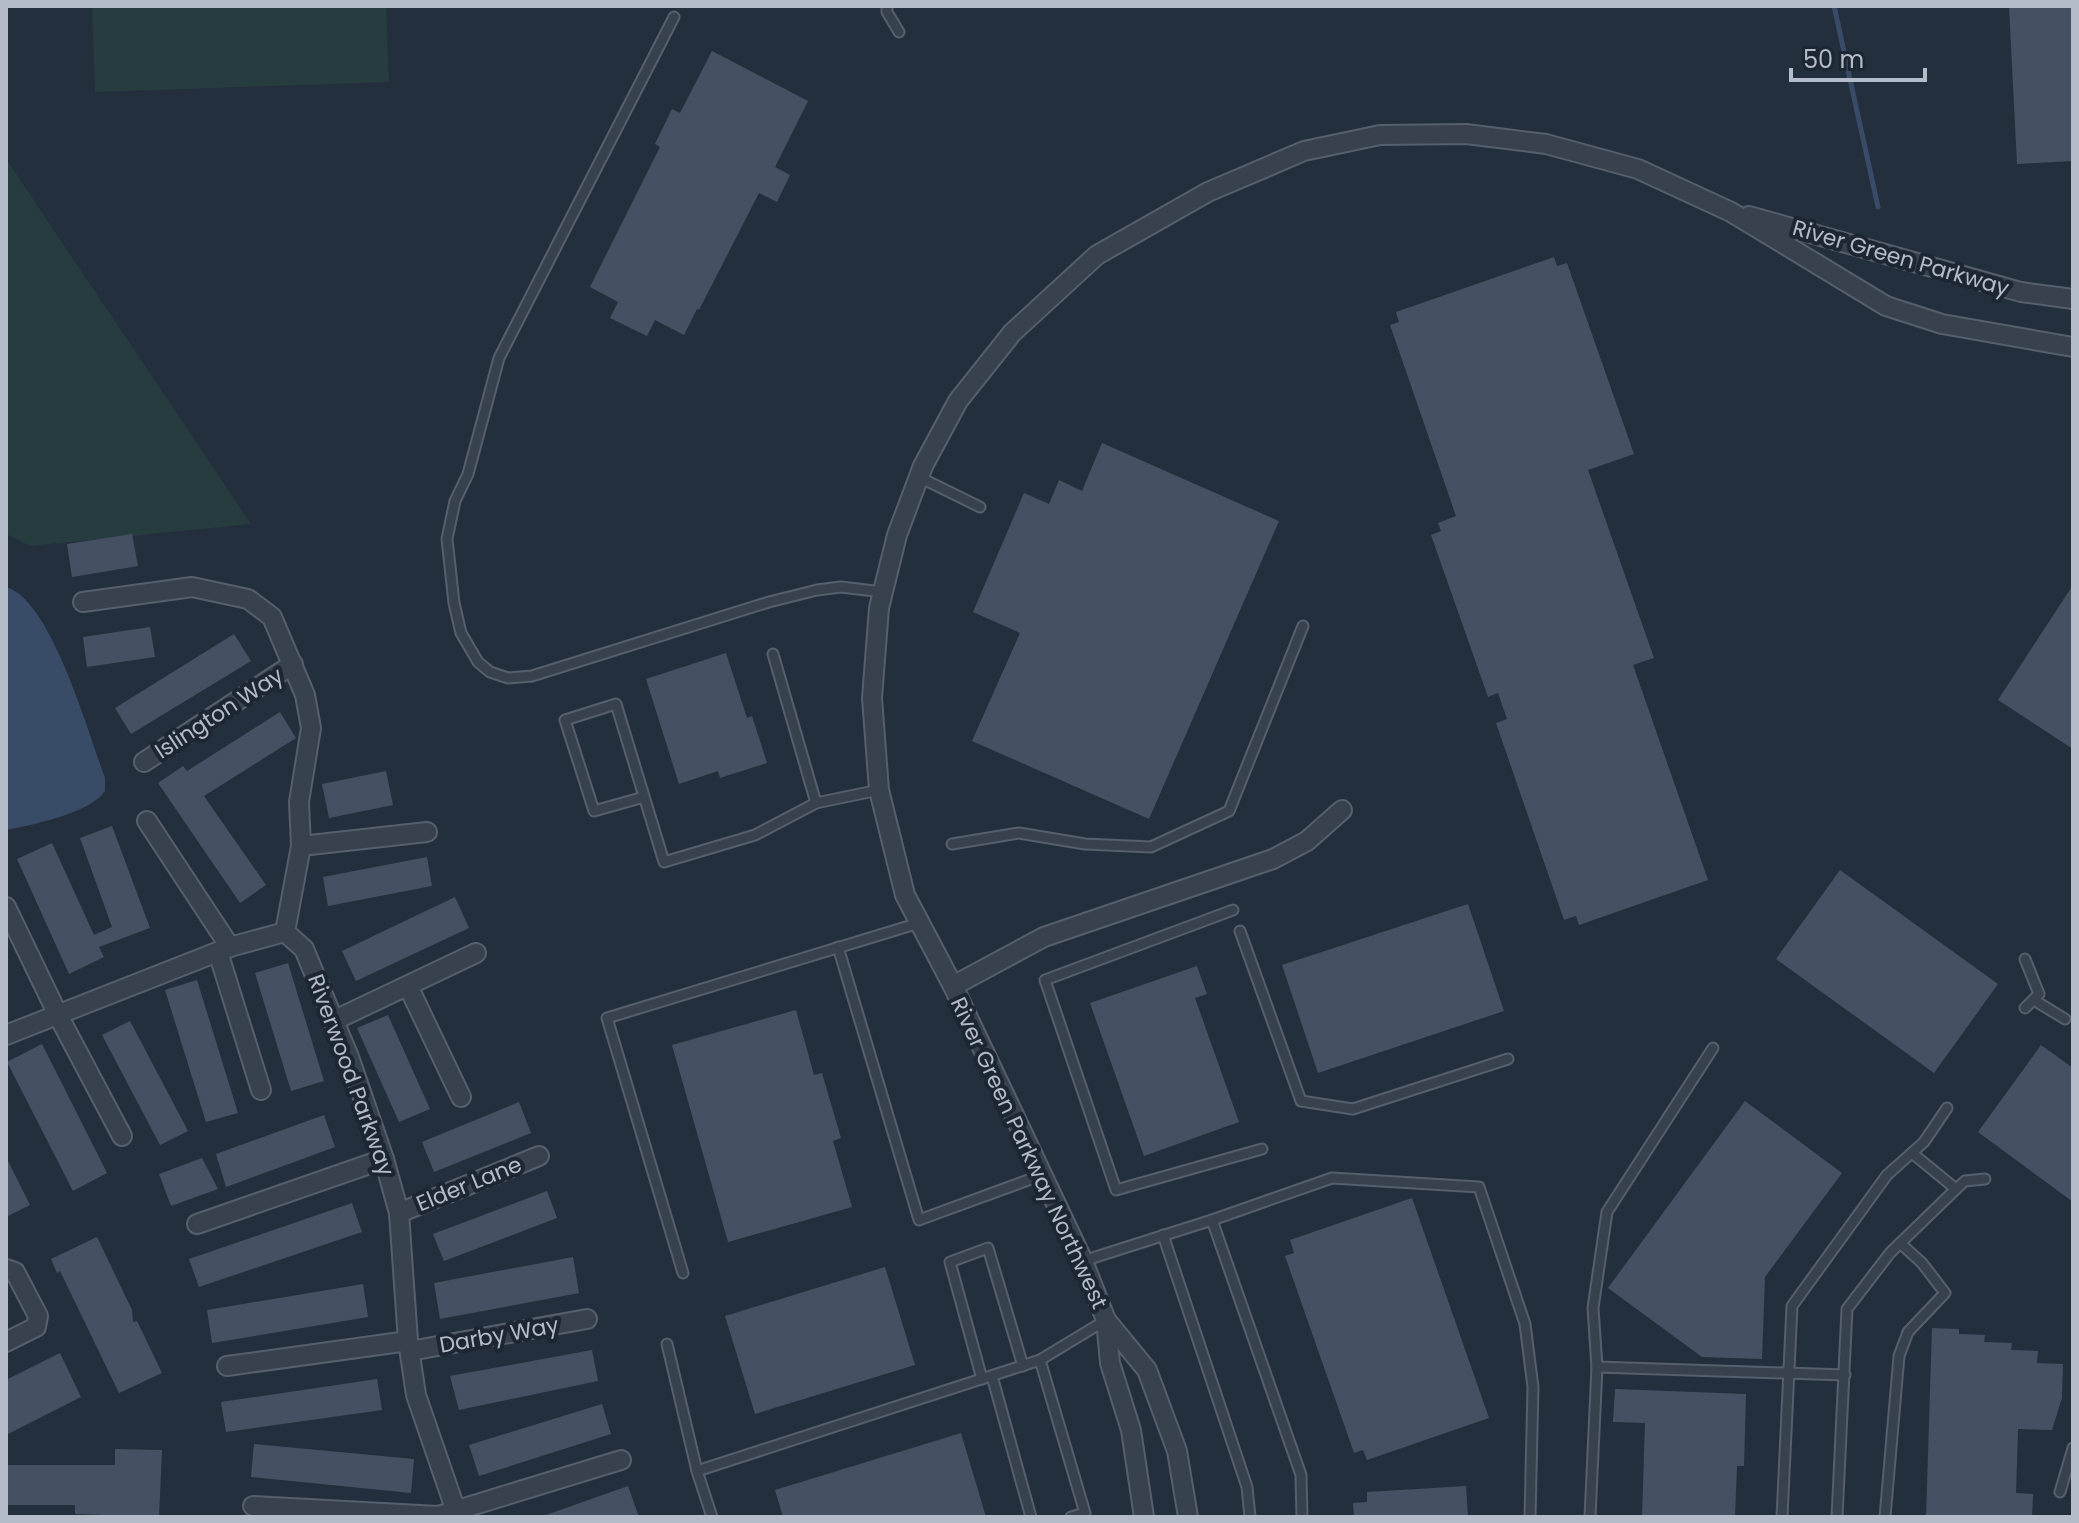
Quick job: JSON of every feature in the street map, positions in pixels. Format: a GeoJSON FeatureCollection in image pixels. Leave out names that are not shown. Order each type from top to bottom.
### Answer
{"type":"FeatureCollection","features":[{"type":"Feature","properties":{"kind":"street","name":"River Green Parkway"},"geometry":{"type":"LineString","coordinates":[[953,986],[905,895],[879,790],[872,698],[879,608],[897,535],[919,477],[958,401],[1012,333],[1097,255],[1208,192],[1304,151],[1380,135],[1466,134],[1546,144],[1638,169],[1731,212],[1886,306],[1942,324],[2073,347]]}},
{"type":"Feature","properties":{"kind":"street","name":"River Green Parkway"},"geometry":{"type":"LineString","coordinates":[[1731,212],[2021,292],[2073,299]]}},
{"type":"Feature","properties":{"kind":"street"},"geometry":{"type":"LineString","coordinates":[[6,1035],[59,1017],[224,950],[285,932],[301,846],[299,802],[311,728],[305,695],[272,617],[248,599],[192,587],[83,602]]}},
{"type":"Feature","properties":{"kind":"street","name":"Islington Way"},"geometry":{"type":"LineString","coordinates":[[144,762],[293,664]]}},
{"type":"Feature","properties":{"kind":"street"},"geometry":{"type":"LineString","coordinates":[[953,986],[1044,937],[1273,859],[1307,841],[1342,810]]}},
{"type":"Feature","properties":{"kind":"street"},"geometry":{"type":"LineString","coordinates":[[147,821],[224,950],[261,1090]]}},
{"type":"Feature","properties":{"kind":"street"},"geometry":{"type":"LineString","coordinates":[[301,846],[427,832]]}},
{"type":"Feature","properties":{"kind":"street"},"geometry":{"type":"LineString","coordinates":[[6,907],[59,1017],[122,1136]]}},
{"type":"Feature","properties":{"kind":"street","name":"Riverwood Parkway"},"geometry":{"type":"LineString","coordinates":[[285,932],[304,949],[353,1069],[384,1159],[399,1213],[409,1346],[416,1395],[457,1514]]}},
{"type":"Feature","properties":{"kind":"street"},"geometry":{"type":"LineString","coordinates":[[333,1021],[476,953]]}},
{"type":"Feature","properties":{"kind":"street"},"geometry":{"type":"LineString","coordinates":[[408,986],[461,1097]]}},
{"type":"Feature","properties":{"kind":"street","name":"River Green Parkway Northwest"},"geometry":{"type":"LineString","coordinates":[[953,986],[1083,1261],[1106,1320],[1110,1363],[1131,1430],[1144,1517]]}},
{"type":"Feature","properties":{"kind":"street","name":"Elder Lane"},"geometry":{"type":"LineString","coordinates":[[399,1213],[539,1156]]}},
{"type":"Feature","properties":{"kind":"street"},"geometry":{"type":"LineString","coordinates":[[197,1224],[384,1159]]}},
{"type":"Feature","properties":{"kind":"street"},"geometry":{"type":"LineString","coordinates":[[6,1269],[15,1272],[38,1316],[36,1327],[6,1342]]}},
{"type":"Feature","properties":{"kind":"street","name":"Darby Way"},"geometry":{"type":"LineString","coordinates":[[227,1366],[409,1346],[587,1319]]}},
{"type":"Feature","properties":{"kind":"street","name":"River Green Parkway Northwest"},"geometry":{"type":"LineString","coordinates":[[1106,1320],[1147,1370],[1177,1451],[1188,1517]]}},
{"type":"Feature","properties":{"kind":"street"},"geometry":{"type":"LineString","coordinates":[[253,1506],[438,1516],[457,1514],[621,1460]]}},
{"type":"Feature","properties":{"kind":"lane"},"geometry":{"type":"LineString","coordinates":[[887,6],[887,12],[899,32]]}},
{"type":"Feature","properties":{"kind":"lane"},"geometry":{"type":"LineString","coordinates":[[674,17],[499,358],[484,422],[468,474],[455,501],[447,539],[454,603],[461,633],[478,662],[490,672],[508,678],[532,676],[817,590],[841,587],[883,592]]}},
{"type":"Feature","properties":{"kind":"lane"},"geometry":{"type":"LineString","coordinates":[[919,477],[980,507]]}},
{"type":"Feature","properties":{"kind":"lane"},"geometry":{"type":"LineString","coordinates":[[952,844],[1019,833],[1085,844],[1151,847],[1229,811],[1303,626]]}},
{"type":"Feature","properties":{"kind":"lane"},"geometry":{"type":"LineString","coordinates":[[773,654],[816,803]]}},
{"type":"Feature","properties":{"kind":"lane"},"geometry":{"type":"LineString","coordinates":[[644,797],[594,811],[565,720],[616,704],[664,862],[755,835],[816,803],[879,790]]}},
{"type":"Feature","properties":{"kind":"lane"},"geometry":{"type":"LineString","coordinates":[[1233,910],[1045,980],[1116,1190],[1262,1149]]}},
{"type":"Feature","properties":{"kind":"lane"},"geometry":{"type":"LineString","coordinates":[[683,1273],[607,1018],[919,923]]}},
{"type":"Feature","properties":{"kind":"lane"},"geometry":{"type":"LineString","coordinates":[[1240,931],[1301,1101],[1353,1109],[1508,1059]]}},
{"type":"Feature","properties":{"kind":"lane"},"geometry":{"type":"LineString","coordinates":[[838,947],[919,1220],[1042,1175]]}},
{"type":"Feature","properties":{"kind":"lane"},"geometry":{"type":"LineString","coordinates":[[2025,959],[2039,994],[2025,1008]]}},
{"type":"Feature","properties":{"kind":"lane"},"geometry":{"type":"LineString","coordinates":[[2034,1000],[2065,1019]]}},
{"type":"Feature","properties":{"kind":"lane"},"geometry":{"type":"LineString","coordinates":[[1590,1517],[1597,1367],[1593,1308],[1607,1212],[1713,1048]]}},
{"type":"Feature","properties":{"kind":"lane"},"geometry":{"type":"LineString","coordinates":[[1782,1517],[1792,1306],[1887,1175],[1924,1142],[1947,1108]]}},
{"type":"Feature","properties":{"kind":"lane"},"geometry":{"type":"LineString","coordinates":[[1912,1153],[1956,1189]]}},
{"type":"Feature","properties":{"kind":"lane"},"geometry":{"type":"LineString","coordinates":[[1083,1261],[1332,1178],[1479,1187],[1525,1324],[1533,1387],[1530,1517]]}},
{"type":"Feature","properties":{"kind":"lane"},"geometry":{"type":"LineString","coordinates":[[1837,1517],[1847,1309],[1900,1243],[1956,1189],[1965,1181],[1985,1179]]}},
{"type":"Feature","properties":{"kind":"lane"},"geometry":{"type":"LineString","coordinates":[[1212,1220],[1301,1475],[1302,1517]]}},
{"type":"Feature","properties":{"kind":"lane"},"geometry":{"type":"LineString","coordinates":[[1163,1235],[1247,1487],[1250,1517]]}},
{"type":"Feature","properties":{"kind":"lane"},"geometry":{"type":"LineString","coordinates":[[1885,1517],[1899,1356],[1908,1332],[1945,1293],[1922,1263],[1900,1243]]}},
{"type":"Feature","properties":{"kind":"lane"},"geometry":{"type":"LineString","coordinates":[[1023,1366],[988,1248],[950,1262],[1031,1517]]}},
{"type":"Feature","properties":{"kind":"lane"},"geometry":{"type":"LineString","coordinates":[[697,1471],[1040,1360],[1106,1320]]}},
{"type":"Feature","properties":{"kind":"lane"},"geometry":{"type":"LineString","coordinates":[[667,1344],[697,1471],[712,1517]]}},
{"type":"Feature","properties":{"kind":"lane"},"geometry":{"type":"LineString","coordinates":[[1040,1360],[1085,1513],[1071,1517]]}},
{"type":"Feature","properties":{"kind":"lane"},"geometry":{"type":"LineString","coordinates":[[1597,1367],[1845,1375]]}},
{"type":"Feature","properties":{"kind":"lane"},"geometry":{"type":"LineString","coordinates":[[2060,1492],[2073,1448]]}},
{"type":"Feature","properties":{"kind":"green space"},"geometry":{"type":"Polygon","coordinates":[[[92,6],[386,6],[389,82],[95,92],[92,6]]]}},
{"type":"Feature","properties":{"kind":"green space"},"geometry":{"type":"Polygon","coordinates":[[[6,159],[251,524],[30,546],[6,534],[6,159]]]}},
{"type":"Feature","properties":{"kind":"water"},"geometry":{"type":"Polygon","coordinates":[[[6,587],[23,597],[53,641],[105,778],[105,791],[98,799],[74,812],[6,830],[6,587]]]}},
{"type":"Feature","properties":{"kind":"building"},"geometry":{"type":"Polygon","coordinates":[[[2009,6],[2073,6],[2073,161],[2017,164],[2009,6]]]}},
{"type":"Feature","properties":{"kind":"building"},"geometry":{"type":"Polygon","coordinates":[[[712,51],[808,101],[775,167],[790,175],[777,202],[759,193],[684,335],[655,320],[647,336],[610,318],[618,302],[590,287],[660,147],[655,144],[672,109],[680,113],[712,51]]]}},
{"type":"Feature","properties":{"kind":"building"},"geometry":{"type":"Polygon","coordinates":[[[1554,257],[1557,266],[1567,263],[1634,454],[1588,470],[1654,658],[1633,665],[1708,880],[1579,925],[1576,916],[1564,920],[1496,723],[1507,719],[1498,693],[1488,697],[1431,535],[1441,531],[1438,523],[1456,516],[1390,325],[1399,322],[1396,312],[1554,257]]]}},
{"type":"Feature","properties":{"kind":"building"},"geometry":{"type":"Polygon","coordinates":[[[1102,443],[1279,521],[1149,819],[972,741],[1020,633],[973,612],[1024,493],[1049,504],[1059,480],[1082,491],[1102,443]]]}},
{"type":"Feature","properties":{"kind":"building"},"geometry":{"type":"Polygon","coordinates":[[[132,534],[138,566],[72,577],[67,544],[132,534]]]}},
{"type":"Feature","properties":{"kind":"building"},"geometry":{"type":"Polygon","coordinates":[[[2073,585],[2073,749],[1998,700],[2073,585]]]}},
{"type":"Feature","properties":{"kind":"building"},"geometry":{"type":"Polygon","coordinates":[[[150,627],[155,657],[87,667],[83,637],[150,627]]]}},
{"type":"Feature","properties":{"kind":"building"},"geometry":{"type":"Polygon","coordinates":[[[234,634],[251,661],[131,734],[115,708],[234,634]]]}},
{"type":"Feature","properties":{"kind":"building"},"geometry":{"type":"Polygon","coordinates":[[[726,653],[747,718],[752,716],[767,763],[720,778],[718,771],[679,784],[646,679],[726,653]]]}},
{"type":"Feature","properties":{"kind":"building"},"geometry":{"type":"Polygon","coordinates":[[[280,712],[296,738],[204,796],[266,885],[240,903],[158,783],[183,766],[187,771],[280,712]]]}},
{"type":"Feature","properties":{"kind":"building"},"geometry":{"type":"Polygon","coordinates":[[[386,771],[393,805],[329,818],[322,784],[386,771]]]}},
{"type":"Feature","properties":{"kind":"building"},"geometry":{"type":"Polygon","coordinates":[[[112,826],[150,928],[99,947],[104,957],[69,974],[17,859],[52,843],[94,935],[112,927],[80,838],[112,826]]]}},
{"type":"Feature","properties":{"kind":"building"},"geometry":{"type":"Polygon","coordinates":[[[427,857],[432,886],[328,906],[323,877],[427,857]]]}},
{"type":"Feature","properties":{"kind":"building"},"geometry":{"type":"Polygon","coordinates":[[[1840,870],[1998,984],[1934,1073],[1776,959],[1840,870]]]}},
{"type":"Feature","properties":{"kind":"building"},"geometry":{"type":"Polygon","coordinates":[[[455,897],[469,928],[356,981],[342,951],[455,897]]]}},
{"type":"Feature","properties":{"kind":"building"},"geometry":{"type":"Polygon","coordinates":[[[1468,904],[1504,1011],[1318,1073],[1282,965],[1468,904]]]}},
{"type":"Feature","properties":{"kind":"building"},"geometry":{"type":"Polygon","coordinates":[[[288,963],[324,1081],[291,1091],[255,973],[288,963]]]}},
{"type":"Feature","properties":{"kind":"building"},"geometry":{"type":"Polygon","coordinates":[[[1197,966],[1207,994],[1195,998],[1239,1122],[1144,1156],[1090,1003],[1197,966]]]}},
{"type":"Feature","properties":{"kind":"building"},"geometry":{"type":"Polygon","coordinates":[[[197,980],[238,1113],[206,1122],[165,990],[197,980]]]}},
{"type":"Feature","properties":{"kind":"building"},"geometry":{"type":"Polygon","coordinates":[[[796,1010],[814,1075],[822,1073],[841,1138],[833,1141],[852,1207],[728,1242],[672,1045],[796,1010]]]}},
{"type":"Feature","properties":{"kind":"building"},"geometry":{"type":"Polygon","coordinates":[[[388,1015],[430,1109],[399,1122],[357,1028],[388,1015]]]}},
{"type":"Feature","properties":{"kind":"building"},"geometry":{"type":"Polygon","coordinates":[[[130,1021],[188,1131],[160,1145],[102,1035],[130,1021]]]}},
{"type":"Feature","properties":{"kind":"building"},"geometry":{"type":"Polygon","coordinates":[[[42,1044],[107,1173],[73,1191],[7,1062],[42,1044]]]}},
{"type":"Feature","properties":{"kind":"building"},"geometry":{"type":"Polygon","coordinates":[[[2041,1045],[2073,1068],[2073,1202],[1978,1132],[2041,1045]]]}},
{"type":"Feature","properties":{"kind":"building"},"geometry":{"type":"Polygon","coordinates":[[[1745,1101],[1842,1173],[1765,1277],[1762,1359],[1702,1357],[1608,1288],[1745,1101]]]}},
{"type":"Feature","properties":{"kind":"building"},"geometry":{"type":"Polygon","coordinates":[[[519,1102],[531,1133],[434,1172],[422,1142],[519,1102]]]}},
{"type":"Feature","properties":{"kind":"building"},"geometry":{"type":"Polygon","coordinates":[[[324,1115],[335,1147],[226,1187],[216,1154],[324,1115]]]}},
{"type":"Feature","properties":{"kind":"building"},"geometry":{"type":"Polygon","coordinates":[[[6,1157],[30,1205],[6,1217],[6,1157]]]}},
{"type":"Feature","properties":{"kind":"building"},"geometry":{"type":"Polygon","coordinates":[[[202,1158],[218,1189],[171,1206],[159,1174],[202,1158]]]}},
{"type":"Feature","properties":{"kind":"building"},"geometry":{"type":"Polygon","coordinates":[[[547,1191],[557,1218],[444,1261],[433,1234],[547,1191]]]}},
{"type":"Feature","properties":{"kind":"building"},"geometry":{"type":"Polygon","coordinates":[[[1412,1198],[1489,1418],[1367,1460],[1363,1450],[1354,1453],[1285,1256],[1294,1253],[1290,1240],[1412,1198]]]}},
{"type":"Feature","properties":{"kind":"building"},"geometry":{"type":"Polygon","coordinates":[[[352,1203],[362,1232],[199,1287],[189,1259],[352,1203]]]}},
{"type":"Feature","properties":{"kind":"building"},"geometry":{"type":"Polygon","coordinates":[[[97,1237],[132,1310],[133,1322],[137,1321],[162,1373],[119,1393],[60,1271],[57,1273],[51,1259],[97,1237]]]}},
{"type":"Feature","properties":{"kind":"building"},"geometry":{"type":"Polygon","coordinates":[[[573,1257],[579,1293],[440,1319],[434,1283],[573,1257]]]}},
{"type":"Feature","properties":{"kind":"building"},"geometry":{"type":"Polygon","coordinates":[[[885,1267],[915,1365],[755,1414],[725,1316],[885,1267]]]}},
{"type":"Feature","properties":{"kind":"building"},"geometry":{"type":"Polygon","coordinates":[[[363,1284],[368,1317],[212,1343],[207,1310],[363,1284]]]}},
{"type":"Feature","properties":{"kind":"building"},"geometry":{"type":"Polygon","coordinates":[[[1932,1328],[1959,1329],[1959,1334],[1985,1335],[1984,1342],[2012,1343],[2011,1350],[2038,1351],[2037,1363],[2063,1364],[2062,1398],[2052,1430],[2018,1429],[2016,1493],[2033,1494],[2032,1517],[1926,1517],[1932,1328]]]}},
{"type":"Feature","properties":{"kind":"building"},"geometry":{"type":"Polygon","coordinates":[[[592,1350],[598,1381],[459,1410],[450,1376],[592,1350]]]}},
{"type":"Feature","properties":{"kind":"building"},"geometry":{"type":"Polygon","coordinates":[[[60,1353],[81,1397],[6,1435],[6,1380],[60,1353]]]}},
{"type":"Feature","properties":{"kind":"building"},"geometry":{"type":"Polygon","coordinates":[[[377,1379],[382,1410],[226,1432],[221,1402],[377,1379]]]}},
{"type":"Feature","properties":{"kind":"building"},"geometry":{"type":"Polygon","coordinates":[[[1615,1389],[1746,1394],[1744,1466],[1737,1466],[1735,1517],[1642,1517],[1645,1423],[1613,1422],[1615,1389]]]}},
{"type":"Feature","properties":{"kind":"building"},"geometry":{"type":"Polygon","coordinates":[[[602,1404],[611,1434],[479,1476],[469,1445],[602,1404]]]}},
{"type":"Feature","properties":{"kind":"building"},"geometry":{"type":"Polygon","coordinates":[[[961,1433],[986,1517],[783,1517],[775,1490],[961,1433]]]}},
{"type":"Feature","properties":{"kind":"building"},"geometry":{"type":"Polygon","coordinates":[[[254,1444],[414,1459],[411,1493],[251,1477],[254,1444]]]}},
{"type":"Feature","properties":{"kind":"building"},"geometry":{"type":"Polygon","coordinates":[[[115,1449],[162,1450],[159,1517],[75,1514],[75,1505],[6,1505],[6,1465],[115,1465],[115,1449]]]}},
{"type":"Feature","properties":{"kind":"building"},"geometry":{"type":"Polygon","coordinates":[[[628,1486],[639,1517],[546,1517],[546,1515],[628,1486]]]}},
{"type":"Feature","properties":{"kind":"building"},"geometry":{"type":"Polygon","coordinates":[[[1466,1486],[1468,1517],[1354,1517],[1353,1503],[1367,1502],[1367,1492],[1466,1486]]]}},
{"type":"Feature","properties":{"kind":"waterway"},"geometry":{"type":"LineString","coordinates":[[1834,6],[1878,207]]}}]}
